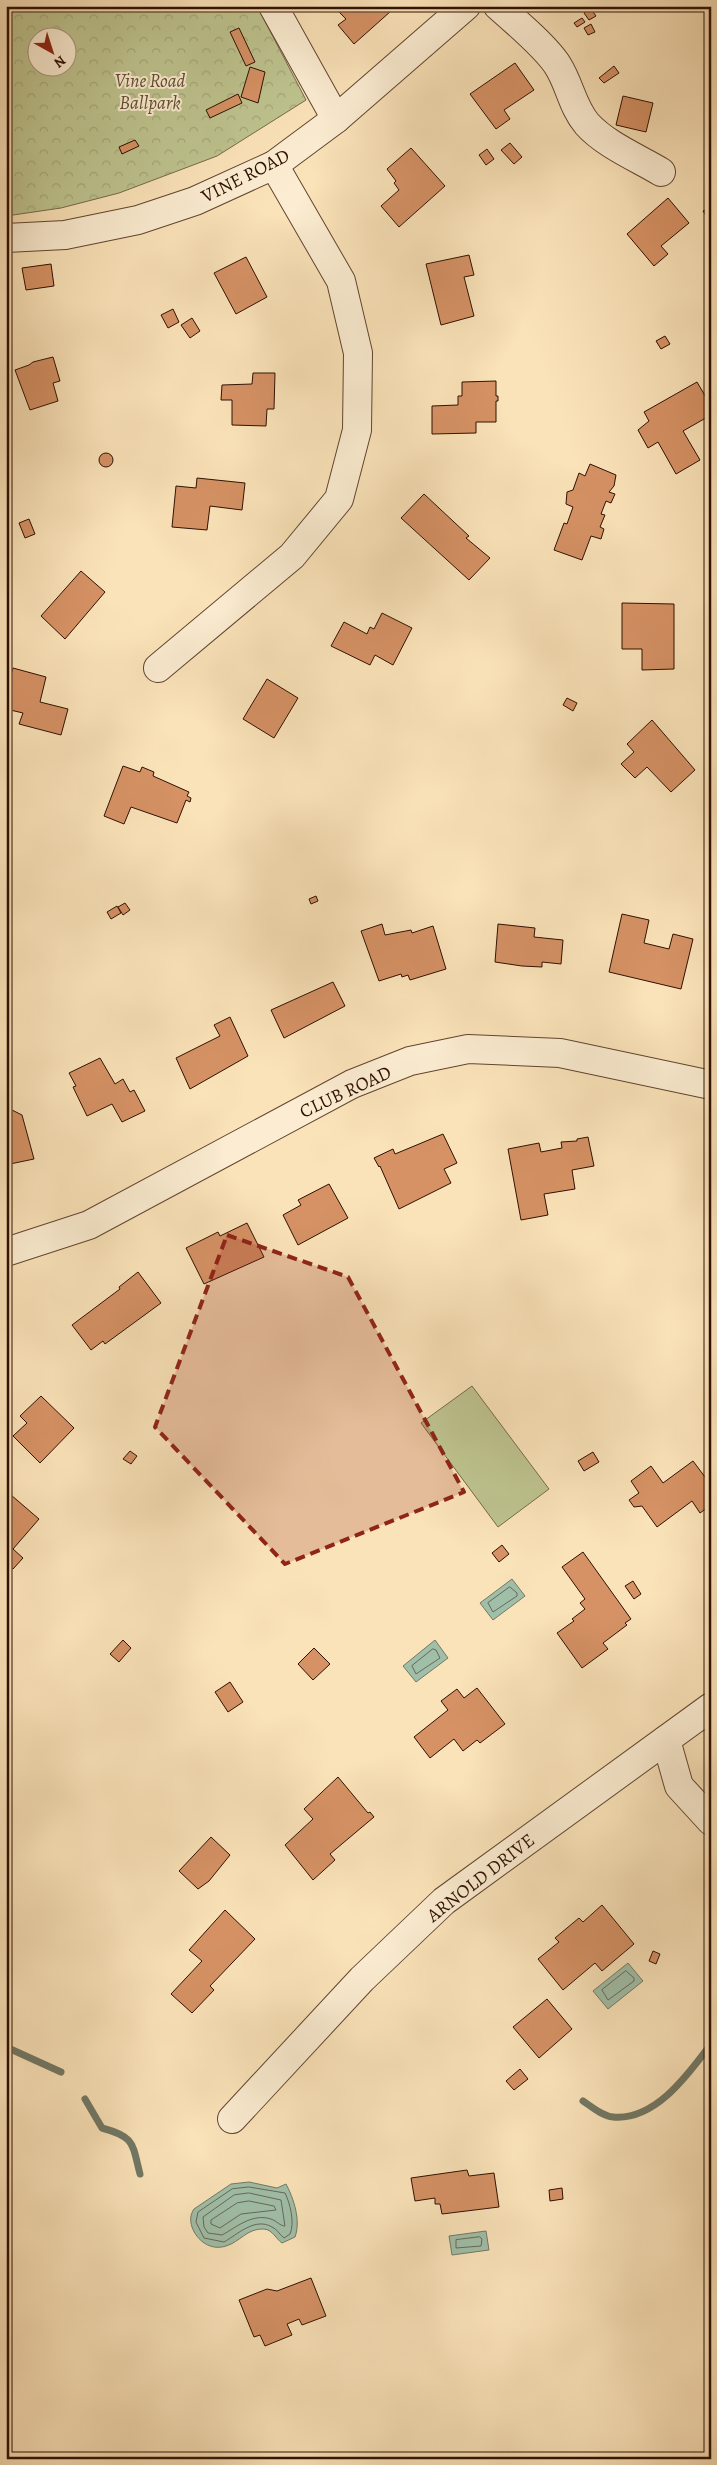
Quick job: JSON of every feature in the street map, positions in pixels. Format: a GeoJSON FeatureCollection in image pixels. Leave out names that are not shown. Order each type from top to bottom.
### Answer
{"type":"FeatureCollection","features":[{"type":"Feature","properties":{"kind":"street"},"geometry":{"type":"LineString","coordinates":[[273,6],[336,119]]}},
{"type":"Feature","properties":{"kind":"street","name":"VINE ROAD"},"geometry":{"type":"LineString","coordinates":[[6,238],[65,236],[138,220],[195,201],[274,165],[336,119],[466,6]]}},
{"type":"Feature","properties":{"kind":"street"},"geometry":{"type":"LineString","coordinates":[[498,6],[520,25],[558,66],[571,99],[588,124],[605,139],[661,172]]}},
{"type":"Feature","properties":{"kind":"street"},"geometry":{"type":"LineString","coordinates":[[158,668],[292,556],[339,499],[357,430],[358,353],[341,281],[274,165]]}},
{"type":"Feature","properties":{"kind":"street","name":"CLUB ROAD"},"geometry":{"type":"LineString","coordinates":[[6,1252],[89,1225],[352,1084],[410,1061],[468,1049],[560,1053],[711,1085]]}},
{"type":"Feature","properties":{"kind":"street","name":"ARNOLD DRIVE"},"geometry":{"type":"LineString","coordinates":[[232,2119],[362,1979],[444,1901],[711,1707]]}},
{"type":"Feature","properties":{"kind":"street"},"geometry":{"type":"LineString","coordinates":[[666,1740],[678,1786],[711,1821]]}},
{"type":"Feature","properties":{"kind":"highlighted area"},"geometry":{"type":"Polygon","coordinates":[[[227,1235],[348,1277],[464,1492],[285,1564],[155,1427],[227,1235]]]}},
{"type":"Feature","properties":{"kind":"green space","name":"Vine Road Ballpark"},"geometry":{"type":"Polygon","coordinates":[[[6,6],[257,6],[306,100],[217,156],[119,193],[61,208],[6,216],[6,6]]]}},
{"type":"Feature","properties":{"kind":"green space"},"geometry":{"type":"Polygon","coordinates":[[[472,1386],[549,1489],[498,1527],[421,1423],[472,1386]]]}},
{"type":"Feature","properties":{"kind":"water"},"geometry":{"type":"Polygon","coordinates":[[[512,1579],[525,1596],[493,1620],[480,1603],[512,1579]]]}},
{"type":"Feature","properties":{"kind":"water"},"geometry":{"type":"Polygon","coordinates":[[[435,1640],[448,1658],[416,1682],[403,1666],[435,1640]]]}},
{"type":"Feature","properties":{"kind":"water"},"geometry":{"type":"Polygon","coordinates":[[[628,1963],[643,1981],[608,2009],[593,1991],[628,1963]]]}},
{"type":"Feature","properties":{"kind":"water"},"geometry":{"type":"Polygon","coordinates":[[[249,2182],[277,2188],[286,2184],[296,2210],[297,2231],[295,2237],[282,2243],[267,2230],[258,2229],[226,2246],[215,2247],[205,2244],[197,2237],[191,2224],[191,2215],[194,2209],[231,2184],[249,2182]]]}},
{"type":"Feature","properties":{"kind":"water"},"geometry":{"type":"Polygon","coordinates":[[[486,2231],[489,2250],[452,2255],[449,2236],[486,2231]]]}},
{"type":"Feature","properties":{"kind":"building"},"geometry":{"type":"Polygon","coordinates":[[[346,6],[387,6],[391,11],[354,44],[338,25],[346,19],[339,12],[346,6]]]}},
{"type":"Feature","properties":{"kind":"building"},"geometry":{"type":"Polygon","coordinates":[[[591,9],[596,16],[589,20],[584,13],[591,9]]]}},
{"type":"Feature","properties":{"kind":"building"},"geometry":{"type":"Polygon","coordinates":[[[582,18],[585,22],[577,27],[574,23],[582,18]]]}},
{"type":"Feature","properties":{"kind":"building"},"geometry":{"type":"Polygon","coordinates":[[[591,24],[595,32],[588,35],[584,28],[591,24]]]}},
{"type":"Feature","properties":{"kind":"building"},"geometry":{"type":"Polygon","coordinates":[[[239,28],[255,62],[246,66],[230,32],[239,28]]]}},
{"type":"Feature","properties":{"kind":"building"},"geometry":{"type":"Polygon","coordinates":[[[515,63],[534,90],[504,110],[510,119],[496,129],[470,94],[515,63]]]}},
{"type":"Feature","properties":{"kind":"building"},"geometry":{"type":"Polygon","coordinates":[[[614,66],[619,73],[604,83],[599,78],[614,66]]]}},
{"type":"Feature","properties":{"kind":"building"},"geometry":{"type":"Polygon","coordinates":[[[250,67],[265,72],[258,103],[241,97],[250,67]]]}},
{"type":"Feature","properties":{"kind":"building"},"geometry":{"type":"Polygon","coordinates":[[[238,94],[242,103],[210,118],[206,110],[238,94]]]}},
{"type":"Feature","properties":{"kind":"building"},"geometry":{"type":"Polygon","coordinates":[[[623,96],[653,103],[646,132],[616,125],[623,96]]]}},
{"type":"Feature","properties":{"kind":"building"},"geometry":{"type":"Polygon","coordinates":[[[135,140],[139,146],[122,154],[119,147],[135,140]]]}},
{"type":"Feature","properties":{"kind":"building"},"geometry":{"type":"Polygon","coordinates":[[[510,143],[522,157],[514,164],[501,150],[510,143]]]}},
{"type":"Feature","properties":{"kind":"building"},"geometry":{"type":"Polygon","coordinates":[[[411,148],[445,186],[399,227],[381,206],[399,190],[394,183],[396,181],[387,169],[411,148]]]}},
{"type":"Feature","properties":{"kind":"building"},"geometry":{"type":"Polygon","coordinates":[[[487,149],[494,159],[486,165],[479,155],[487,149]]]}},
{"type":"Feature","properties":{"kind":"building"},"geometry":{"type":"Polygon","coordinates":[[[668,198],[689,223],[661,246],[668,254],[654,266],[627,234],[668,198]]]}},
{"type":"Feature","properties":{"kind":"building"},"geometry":{"type":"Polygon","coordinates":[[[711,207],[711,223],[703,211],[711,207]]]}},
{"type":"Feature","properties":{"kind":"building"},"geometry":{"type":"Polygon","coordinates":[[[469,255],[474,275],[464,277],[474,316],[441,325],[426,264],[469,255]]]}},
{"type":"Feature","properties":{"kind":"building"},"geometry":{"type":"Polygon","coordinates":[[[246,257],[267,297],[236,314],[214,273],[246,257]]]}},
{"type":"Feature","properties":{"kind":"building"},"geometry":{"type":"Polygon","coordinates":[[[51,264],[54,286],[26,290],[22,268],[51,264]]]}},
{"type":"Feature","properties":{"kind":"building"},"geometry":{"type":"Polygon","coordinates":[[[173,309],[179,322],[168,328],[161,315],[173,309]]]}},
{"type":"Feature","properties":{"kind":"building"},"geometry":{"type":"Polygon","coordinates":[[[192,318],[200,331],[190,338],[181,325],[192,318]]]}},
{"type":"Feature","properties":{"kind":"building"},"geometry":{"type":"Polygon","coordinates":[[[665,336],[670,344],[661,349],[656,341],[665,336]]]}},
{"type":"Feature","properties":{"kind":"building"},"geometry":{"type":"Polygon","coordinates":[[[53,357],[60,381],[53,383],[58,401],[30,410],[15,370],[33,362],[53,357]]]}},
{"type":"Feature","properties":{"kind":"building"},"geometry":{"type":"Polygon","coordinates":[[[253,373],[275,373],[274,409],[267,409],[266,426],[232,425],[232,400],[221,400],[222,385],[252,384],[253,373]]]}},
{"type":"Feature","properties":{"kind":"building"},"geometry":{"type":"Polygon","coordinates":[[[496,381],[498,401],[496,401],[496,422],[476,422],[476,433],[432,434],[432,406],[458,405],[458,396],[462,396],[462,382],[496,381]]]}},
{"type":"Feature","properties":{"kind":"building"},"geometry":{"type":"Polygon","coordinates":[[[697,382],[711,406],[711,415],[683,431],[700,460],[676,474],[658,442],[648,448],[638,430],[649,421],[644,412],[697,382]]]}},
{"type":"Feature","properties":{"kind":"building"},"geometry":{"type":"Polygon","coordinates":[[[103,453],[109,453],[113,460],[109,467],[103,467],[99,463],[99,457],[103,453]]]}},
{"type":"Feature","properties":{"kind":"building"},"geometry":{"type":"Polygon","coordinates":[[[590,464],[616,475],[614,486],[609,492],[615,494],[611,503],[606,501],[601,514],[605,515],[600,527],[604,529],[601,539],[591,536],[582,560],[554,550],[564,523],[567,524],[573,507],[566,504],[567,492],[573,490],[579,473],[585,476],[590,464]]]}},
{"type":"Feature","properties":{"kind":"building"},"geometry":{"type":"Polygon","coordinates":[[[197,478],[245,483],[242,510],[210,506],[207,530],[172,527],[176,486],[196,488],[197,478]]]}},
{"type":"Feature","properties":{"kind":"building"},"geometry":{"type":"Polygon","coordinates":[[[424,494],[469,536],[466,538],[490,558],[469,580],[401,518],[424,494]]]}},
{"type":"Feature","properties":{"kind":"building"},"geometry":{"type":"Polygon","coordinates":[[[29,519],[35,534],[25,538],[19,523],[29,519]]]}},
{"type":"Feature","properties":{"kind":"building"},"geometry":{"type":"Polygon","coordinates":[[[81,571],[105,592],[65,639],[41,616],[81,571]]]}},
{"type":"Feature","properties":{"kind":"building"},"geometry":{"type":"Polygon","coordinates":[[[622,603],[674,604],[674,669],[642,670],[642,649],[622,649],[622,603]]]}},
{"type":"Feature","properties":{"kind":"building"},"geometry":{"type":"Polygon","coordinates":[[[382,613],[412,628],[393,665],[375,655],[370,665],[331,646],[344,622],[367,634],[370,627],[374,629],[382,613]]]}},
{"type":"Feature","properties":{"kind":"building"},"geometry":{"type":"Polygon","coordinates":[[[13,668],[46,677],[40,702],[68,709],[61,735],[19,724],[23,713],[6,709],[6,693],[13,668]]]}},
{"type":"Feature","properties":{"kind":"building"},"geometry":{"type":"Polygon","coordinates":[[[267,679],[298,698],[274,738],[243,719],[267,679]]]}},
{"type":"Feature","properties":{"kind":"building"},"geometry":{"type":"Polygon","coordinates":[[[567,698],[577,703],[573,711],[563,705],[567,698]]]}},
{"type":"Feature","properties":{"kind":"building"},"geometry":{"type":"Polygon","coordinates":[[[652,720],[695,770],[671,792],[647,767],[635,778],[621,764],[634,752],[627,744],[652,720]]]}},
{"type":"Feature","properties":{"kind":"building"},"geometry":{"type":"Polygon","coordinates":[[[123,766],[140,772],[142,767],[154,772],[153,776],[189,792],[187,796],[191,798],[190,802],[186,800],[177,823],[131,807],[124,824],[104,816],[123,766]]]}},
{"type":"Feature","properties":{"kind":"building"},"geometry":{"type":"Polygon","coordinates":[[[316,896],[318,901],[311,904],[309,899],[316,896]]]}},
{"type":"Feature","properties":{"kind":"building"},"geometry":{"type":"Polygon","coordinates":[[[125,903],[130,910],[123,915],[118,907],[125,903]]]}},
{"type":"Feature","properties":{"kind":"building"},"geometry":{"type":"Polygon","coordinates":[[[117,906],[121,913],[111,919],[107,912],[117,906]]]}},
{"type":"Feature","properties":{"kind":"building"},"geometry":{"type":"Polygon","coordinates":[[[622,914],[649,920],[644,943],[669,949],[673,934],[693,939],[681,989],[609,972],[622,914]]]}},
{"type":"Feature","properties":{"kind":"building"},"geometry":{"type":"Polygon","coordinates":[[[382,924],[385,935],[411,930],[412,933],[433,926],[446,969],[410,980],[408,975],[402,977],[401,974],[379,981],[361,931],[382,924]]]}},
{"type":"Feature","properties":{"kind":"building"},"geometry":{"type":"Polygon","coordinates":[[[498,924],[535,928],[534,937],[563,940],[561,964],[542,962],[542,967],[495,962],[498,924]]]}},
{"type":"Feature","properties":{"kind":"building"},"geometry":{"type":"Polygon","coordinates":[[[333,982],[345,1006],[284,1038],[271,1010],[333,982]]]}},
{"type":"Feature","properties":{"kind":"building"},"geometry":{"type":"Polygon","coordinates":[[[230,1017],[248,1056],[190,1089],[176,1058],[220,1036],[214,1025],[230,1017]]]}},
{"type":"Feature","properties":{"kind":"building"},"geometry":{"type":"Polygon","coordinates":[[[100,1058],[115,1084],[123,1079],[130,1092],[134,1090],[145,1111],[122,1122],[112,1104],[87,1116],[73,1087],[76,1086],[69,1073],[100,1058]]]}},
{"type":"Feature","properties":{"kind":"building"},"geometry":{"type":"Polygon","coordinates":[[[6,1107],[22,1115],[34,1159],[10,1164],[6,1149],[6,1107]]]}},
{"type":"Feature","properties":{"kind":"building"},"geometry":{"type":"Polygon","coordinates":[[[443,1134],[457,1163],[444,1169],[451,1183],[399,1209],[380,1166],[374,1158],[393,1149],[395,1154],[443,1134]]]}},
{"type":"Feature","properties":{"kind":"building"},"geometry":{"type":"Polygon","coordinates":[[[588,1137],[594,1166],[572,1170],[575,1189],[544,1194],[548,1215],[521,1220],[508,1149],[539,1143],[541,1152],[562,1148],[561,1142],[577,1141],[577,1139],[588,1137]]]}},
{"type":"Feature","properties":{"kind":"building"},"geometry":{"type":"Polygon","coordinates":[[[329,1184],[348,1218],[298,1245],[283,1215],[301,1205],[298,1200],[329,1184]]]}},
{"type":"Feature","properties":{"kind":"building"},"geometry":{"type":"Polygon","coordinates":[[[247,1223],[264,1257],[204,1284],[186,1248],[218,1232],[220,1236],[247,1223]]]}},
{"type":"Feature","properties":{"kind":"building"},"geometry":{"type":"Polygon","coordinates":[[[138,1272],[161,1303],[105,1344],[103,1341],[91,1350],[72,1325],[120,1289],[119,1287],[138,1272]]]}},
{"type":"Feature","properties":{"kind":"building"},"geometry":{"type":"Polygon","coordinates":[[[41,1396],[74,1428],[40,1463],[13,1436],[27,1423],[20,1416],[41,1396]]]}},
{"type":"Feature","properties":{"kind":"building"},"geometry":{"type":"Polygon","coordinates":[[[130,1451],[137,1456],[131,1464],[123,1459],[130,1451]]]}},
{"type":"Feature","properties":{"kind":"building"},"geometry":{"type":"Polygon","coordinates":[[[593,1452],[599,1462],[584,1471],[578,1461],[593,1452]]]}},
{"type":"Feature","properties":{"kind":"building"},"geometry":{"type":"Polygon","coordinates":[[[693,1461],[711,1485],[711,1505],[700,1513],[692,1501],[657,1527],[642,1506],[634,1507],[629,1500],[639,1493],[631,1481],[651,1466],[663,1483],[693,1461]]]}},
{"type":"Feature","properties":{"kind":"building"},"geometry":{"type":"Polygon","coordinates":[[[11,1495],[39,1519],[13,1549],[23,1558],[13,1569],[9,1566],[6,1570],[6,1500],[11,1495]]]}},
{"type":"Feature","properties":{"kind":"building"},"geometry":{"type":"Polygon","coordinates":[[[502,1545],[509,1554],[499,1562],[492,1553],[502,1545]]]}},
{"type":"Feature","properties":{"kind":"building"},"geometry":{"type":"Polygon","coordinates":[[[583,1552],[631,1619],[625,1623],[627,1625],[603,1643],[608,1649],[582,1668],[557,1633],[574,1621],[572,1619],[585,1609],[580,1603],[585,1599],[562,1567],[583,1552]]]}},
{"type":"Feature","properties":{"kind":"building"},"geometry":{"type":"Polygon","coordinates":[[[633,1581],[641,1594],[634,1599],[625,1586],[633,1581]]]}},
{"type":"Feature","properties":{"kind":"building"},"geometry":{"type":"Polygon","coordinates":[[[123,1640],[131,1648],[119,1662],[110,1654],[123,1640]]]}},
{"type":"Feature","properties":{"kind":"building"},"geometry":{"type":"Polygon","coordinates":[[[314,1648],[330,1664],[313,1680],[298,1664],[314,1648]]]}},
{"type":"Feature","properties":{"kind":"building"},"geometry":{"type":"Polygon","coordinates":[[[230,1682],[243,1702],[228,1712],[215,1692],[230,1682]]]}},
{"type":"Feature","properties":{"kind":"building"},"geometry":{"type":"Polygon","coordinates":[[[477,1688],[505,1724],[480,1743],[477,1740],[463,1751],[454,1739],[430,1758],[414,1737],[448,1710],[441,1701],[457,1689],[464,1698],[477,1688]]]}},
{"type":"Feature","properties":{"kind":"building"},"geometry":{"type":"Polygon","coordinates":[[[338,1777],[368,1813],[370,1812],[374,1817],[330,1854],[335,1860],[313,1880],[285,1845],[313,1819],[304,1809],[338,1777]]]}},
{"type":"Feature","properties":{"kind":"building"},"geometry":{"type":"Polygon","coordinates":[[[211,1837],[230,1855],[209,1881],[198,1889],[179,1871],[211,1837]]]}},
{"type":"Feature","properties":{"kind":"building"},"geometry":{"type":"Polygon","coordinates":[[[602,1905],[634,1944],[602,1971],[595,1963],[563,1990],[538,1959],[559,1942],[555,1938],[579,1918],[583,1922],[602,1905]]]}},
{"type":"Feature","properties":{"kind":"building"},"geometry":{"type":"Polygon","coordinates":[[[225,1910],[255,1939],[210,1986],[214,1990],[192,2013],[171,1994],[202,1961],[189,1950],[225,1910]]]}},
{"type":"Feature","properties":{"kind":"building"},"geometry":{"type":"Polygon","coordinates":[[[653,1951],[660,1954],[656,1964],[649,1961],[653,1951]]]}},
{"type":"Feature","properties":{"kind":"building"},"geometry":{"type":"Polygon","coordinates":[[[547,1999],[572,2029],[539,2058],[513,2027],[547,1999]]]}},
{"type":"Feature","properties":{"kind":"building"},"geometry":{"type":"Polygon","coordinates":[[[520,2069],[528,2079],[514,2090],[506,2081],[520,2069]]]}},
{"type":"Feature","properties":{"kind":"building"},"geometry":{"type":"Polygon","coordinates":[[[467,2170],[469,2176],[494,2173],[499,2207],[442,2214],[440,2204],[435,2204],[435,2198],[415,2201],[411,2178],[467,2170]]]}},
{"type":"Feature","properties":{"kind":"building"},"geometry":{"type":"Polygon","coordinates":[[[562,2188],[563,2199],[550,2201],[549,2190],[562,2188]]]}},
{"type":"Feature","properties":{"kind":"building"},"geometry":{"type":"Polygon","coordinates":[[[311,2278],[326,2316],[302,2325],[299,2319],[287,2324],[292,2335],[265,2346],[260,2335],[254,2337],[239,2300],[267,2289],[277,2291],[311,2278]]]}},
{"type":"Feature","properties":{"kind":"waterway"},"geometry":{"type":"LineString","coordinates":[[583,2101],[601,2113],[613,2117],[629,2116],[643,2111],[670,2093],[682,2081],[711,2044]]}},
{"type":"Feature","properties":{"kind":"waterway"},"geometry":{"type":"LineString","coordinates":[[6,2047],[61,2072]]}},
{"type":"Feature","properties":{"kind":"waterway"},"geometry":{"type":"LineString","coordinates":[[85,2099],[102,2128],[121,2135],[130,2143],[140,2174]]}}]}
